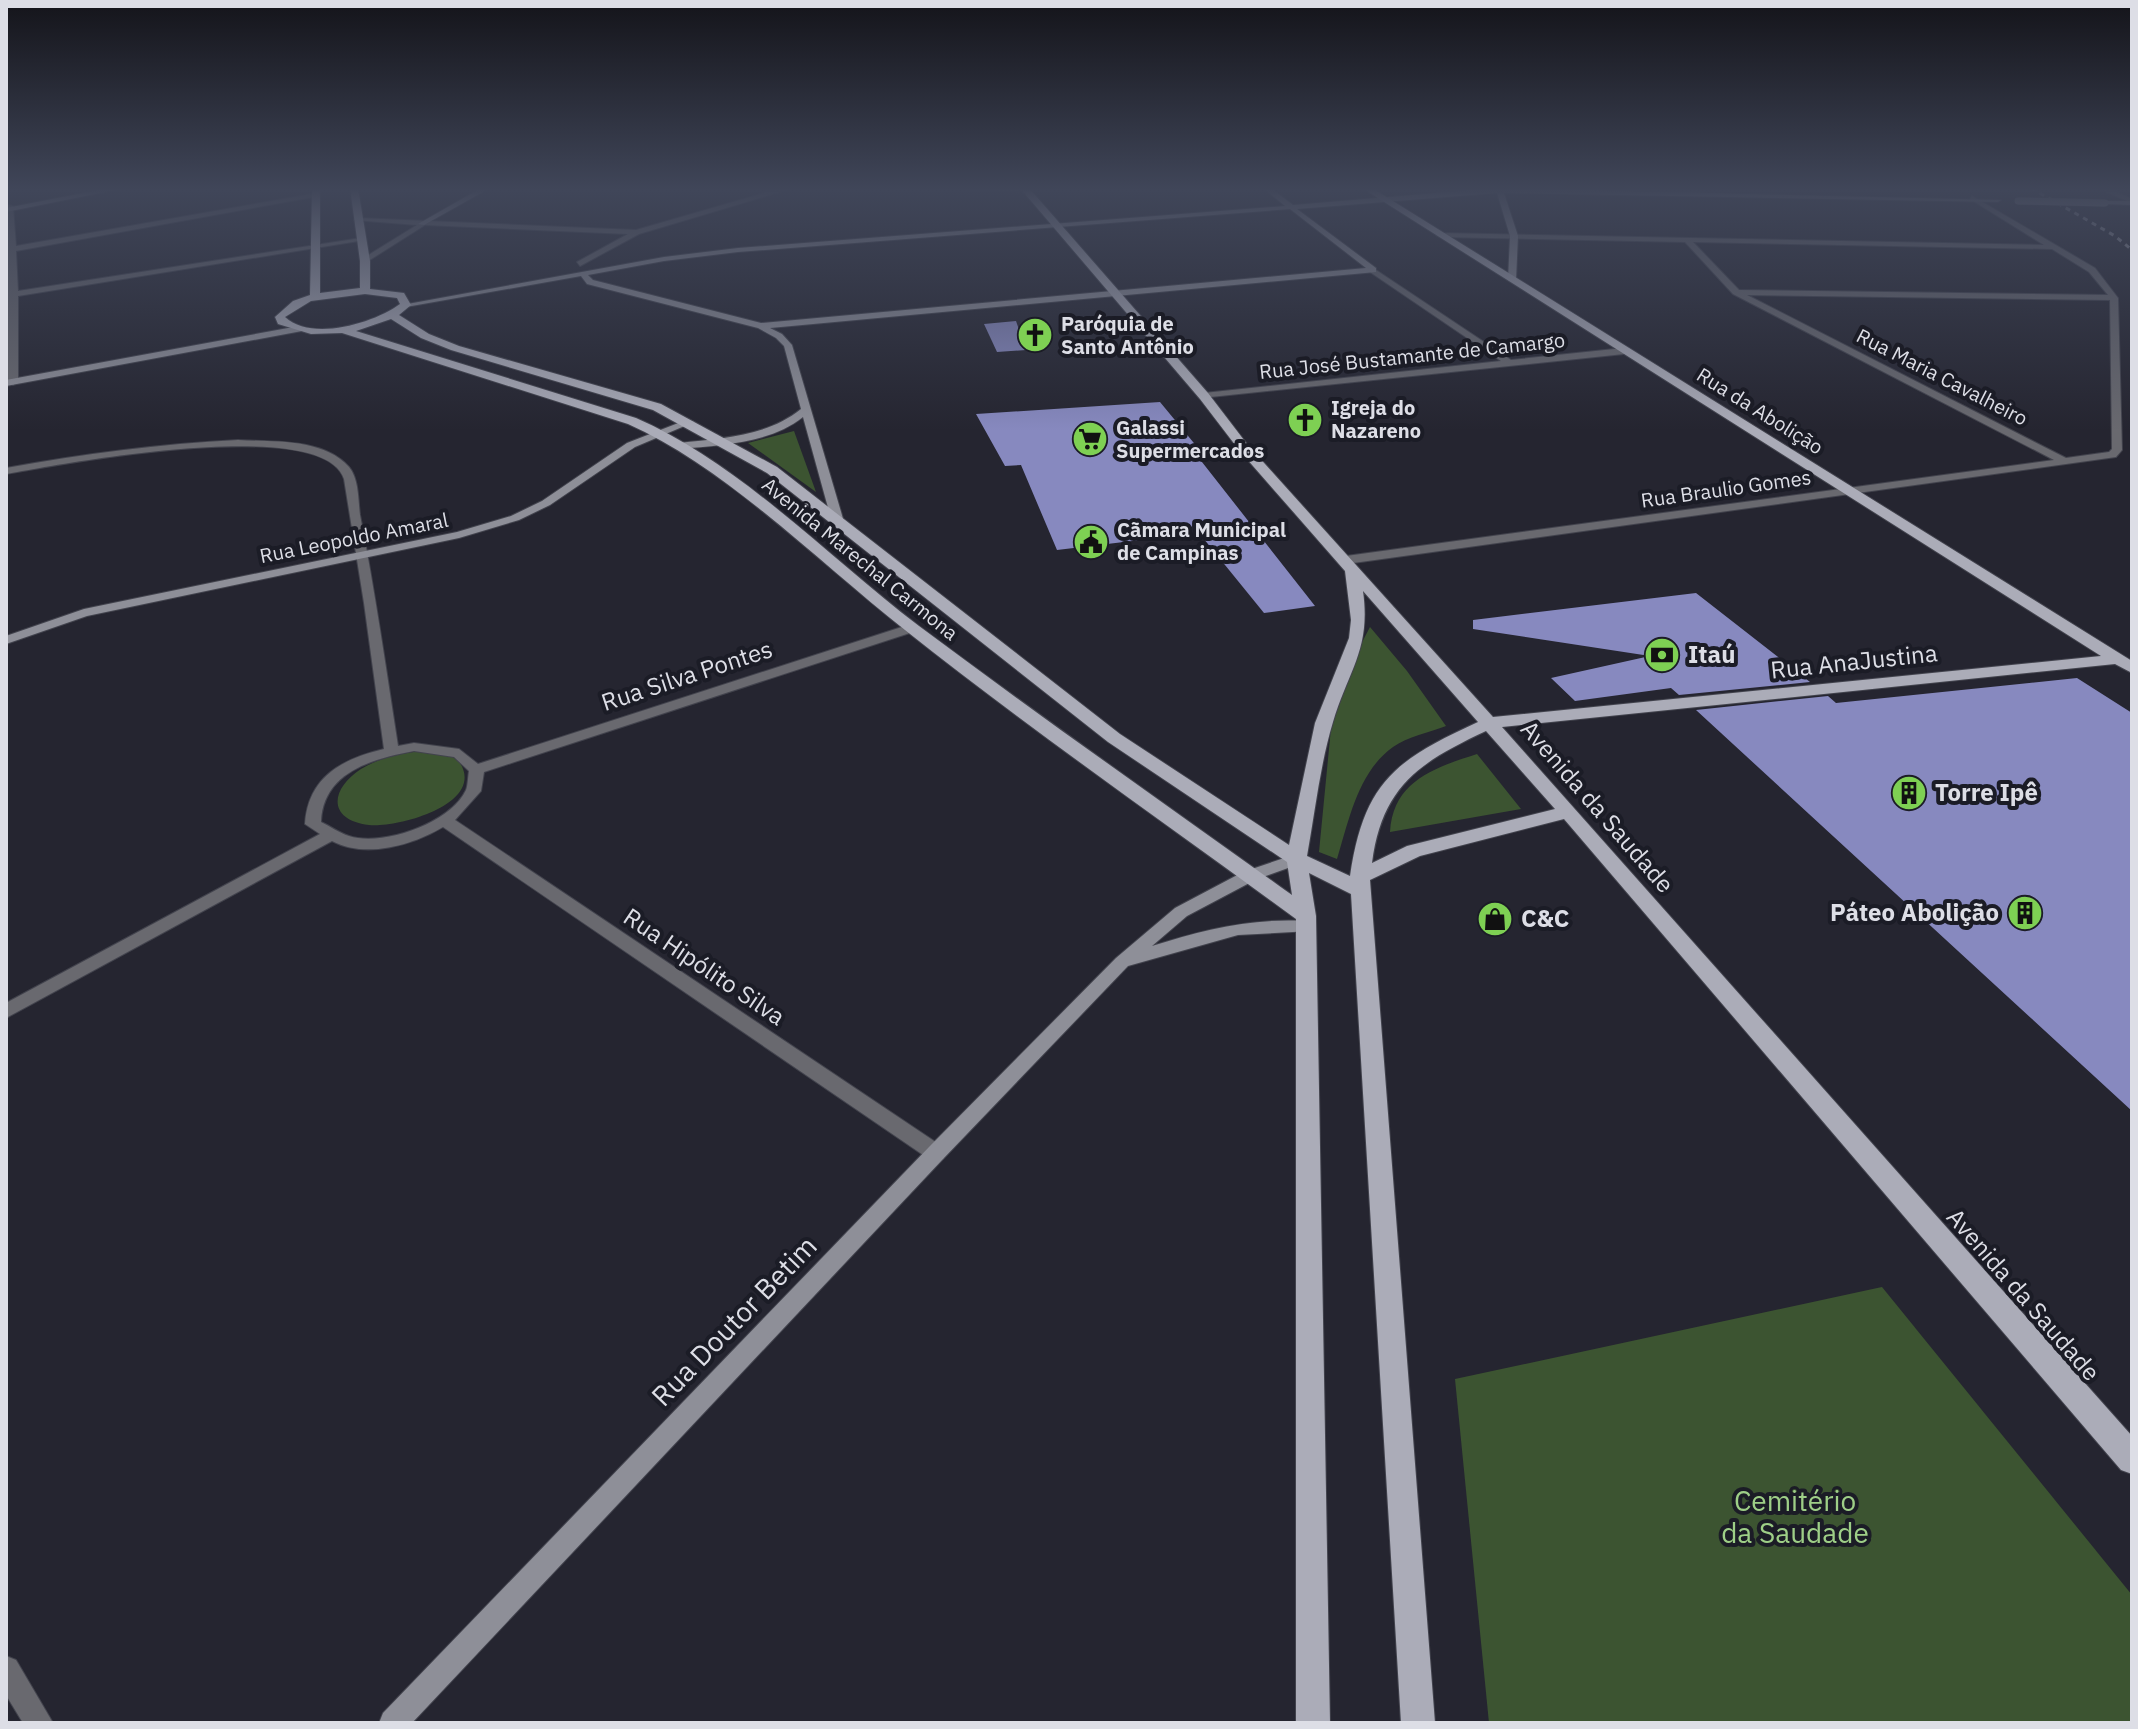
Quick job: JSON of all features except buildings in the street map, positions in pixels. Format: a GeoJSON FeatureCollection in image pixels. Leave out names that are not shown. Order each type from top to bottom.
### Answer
{"type":"FeatureCollection","features":[{"type":"Feature","properties":{"kind":"main road"},"geometry":{"type":"LineString","coordinates":[[315,298],[316,269]]}},
{"type":"Feature","properties":{"kind":"main road"},"geometry":{"type":"LineString","coordinates":[[365,269],[365,291]]}},
{"type":"Feature","properties":{"kind":"main road"},"geometry":{"type":"LineString","coordinates":[[490,280],[582,269]]}},
{"type":"Feature","properties":{"kind":"main road"},"geometry":{"type":"LineString","coordinates":[[282,322],[280,317],[285,310],[315,298],[365,291],[403,300],[582,269]]}},
{"type":"Feature","properties":{"kind":"main road"},"geometry":{"type":"LineString","coordinates":[[582,269],[590,282],[601,286],[761,326],[779,336],[788,345],[838,522]]}},
{"type":"Feature","properties":{"kind":"main road","name":"Avenida da Saudade"},"geometry":{"type":"LineString","coordinates":[[1094,269],[1204,396],[1243,447],[1568,812],[2132,1459]]}},
{"type":"Feature","properties":{"kind":"main road","name":"Rua da Abolição"},"geometry":{"type":"LineString","coordinates":[[1494,269],[1846,491],[2127,662]]}},
{"type":"Feature","properties":{"kind":"main road"},"geometry":{"type":"LineString","coordinates":[[1512,280],[1513,269]]}},
{"type":"Feature","properties":{"kind":"main road"},"geometry":{"type":"LineString","coordinates":[[761,326],[1373,270]]}},
{"type":"Feature","properties":{"kind":"main road"},"geometry":{"type":"LineString","coordinates":[[10,377],[299,329],[340,329],[392,315],[403,300],[415,293]]}},
{"type":"Feature","properties":{"kind":"main road","name":"Avenida Marechal Carmona"},"geometry":{"type":"LineString","coordinates":[[392,315],[425,336],[447,345],[636,400],[689,422],[772,470],[1114,738],[1296,859],[1360,884]]}},
{"type":"Feature","properties":{"kind":"main road"},"geometry":{"type":"LineString","coordinates":[[10,377],[282,322],[299,329]]}},
{"type":"Feature","properties":{"kind":"main road","name":"Avenida Marechal Carmona"},"geometry":{"type":"LineString","coordinates":[[340,329],[632,421],[659,433],[729,480],[912,628],[1306,921]]}},
{"type":"Feature","properties":{"kind":"main road"},"geometry":{"type":"LineString","coordinates":[[679,446],[770,431],[796,419],[806,410]]}},
{"type":"Feature","properties":{"kind":"main road","name":"Rua Leopoldo Amaral"},"geometry":{"type":"LineString","coordinates":[[6,640],[84,613],[459,535],[515,518],[546,503],[631,445],[689,422]]}},
{"type":"Feature","properties":{"kind":"main road"},"geometry":{"type":"LineString","coordinates":[[1313,1723],[1306,921],[1296,859],[1324,723],[1357,638],[1359,620],[1349,564]]}},
{"type":"Feature","properties":{"kind":"main road","name":"Rua AnaJustina"},"geometry":{"type":"LineString","coordinates":[[1418,1723],[1360,884],[1364,837],[1380,798],[1402,770],[1434,749],[1489,723],[2127,662]]}},
{"type":"Feature","properties":{"kind":"main road"},"geometry":{"type":"LineString","coordinates":[[1360,884],[1414,851],[1568,812]]}},
{"type":"Feature","properties":{"kind":"main road","name":"Rua Doutor Betim"},"geometry":{"type":"LineString","coordinates":[[393,1723],[1122,962],[1181,912],[1249,876],[1296,859]]}},
{"type":"Feature","properties":{"kind":"main road","name":"Rua Doutor Betim"},"geometry":{"type":"LineString","coordinates":[[1122,962],[1240,927],[1306,921]]}},
{"type":"Feature","properties":{"kind":"street"},"geometry":{"type":"LineString","coordinates":[[10,377],[11,269]]}},
{"type":"Feature","properties":{"kind":"street"},"geometry":{"type":"LineString","coordinates":[[10,294],[175,269]]}},
{"type":"Feature","properties":{"kind":"street","name":"Rua Maria Cavalheiro"},"geometry":{"type":"LineString","coordinates":[[1714,269],[1736,292],[2066,462]]}},
{"type":"Feature","properties":{"kind":"street"},"geometry":{"type":"LineString","coordinates":[[2090,269],[2114,298]]}},
{"type":"Feature","properties":{"kind":"street"},"geometry":{"type":"LineString","coordinates":[[1373,270],[1509,363]]}},
{"type":"Feature","properties":{"kind":"street"},"geometry":{"type":"LineString","coordinates":[[1736,292],[2114,298]]}},
{"type":"Feature","properties":{"kind":"street","name":"Rua Braulio Gomes"},"geometry":{"type":"LineString","coordinates":[[1349,564],[2112,455],[2117,450],[2114,298]]}},
{"type":"Feature","properties":{"kind":"street","name":"Rua José Bustamante de Camargo"},"geometry":{"type":"LineString","coordinates":[[1204,396],[1624,351]]}},
{"type":"Feature","properties":{"kind":"street"},"geometry":{"type":"LineString","coordinates":[[6,471],[209,443],[244,442],[304,449],[332,457],[345,468],[363,556],[391,750]]}},
{"type":"Feature","properties":{"kind":"street","name":"Rua Silva Pontes"},"geometry":{"type":"LineString","coordinates":[[477,769],[912,628]]}},
{"type":"Feature","properties":{"kind":"street"},"geometry":{"type":"LineString","coordinates":[[436,747],[469,758],[477,769],[478,781],[474,794],[463,808],[446,821],[422,832],[383,842],[346,843],[327,837],[313,824],[311,808],[320,790],[350,767],[391,750],[436,747]]}},
{"type":"Feature","properties":{"kind":"street","name":"Rua Hipólito Silva"},"geometry":{"type":"LineString","coordinates":[[446,821],[936,1153]]}},
{"type":"Feature","properties":{"kind":"street"},"geometry":{"type":"LineString","coordinates":[[6,1011],[327,837]]}},
{"type":"Feature","properties":{"kind":"street"},"geometry":{"type":"LineString","coordinates":[[6,1670],[39,1723]]}},
{"type":"Feature","properties":{"kind":"green space"},"geometry":{"type":"Polygon","coordinates":[[[794,431],[816,492],[748,443],[794,431]]]}},
{"type":"Feature","properties":{"kind":"green space"},"geometry":{"type":"Polygon","coordinates":[[[1370,627],[1407,671],[1446,726],[1405,740],[1381,757],[1356,798],[1337,859],[1319,852],[1332,718],[1348,669],[1370,627]]]}},
{"type":"Feature","properties":{"kind":"green space"},"geometry":{"type":"Polygon","coordinates":[[[420,751],[450,756],[463,769],[464,782],[458,794],[446,804],[414,819],[381,825],[355,822],[340,810],[339,794],[343,785],[361,769],[389,757],[420,751]]]}},
{"type":"Feature","properties":{"kind":"green space"},"geometry":{"type":"Polygon","coordinates":[[[1477,754],[1521,809],[1390,832],[1399,800],[1418,779],[1477,754]]]}},
{"type":"Feature","properties":{"kind":"green space","name":"Cemitério da Saudade"},"geometry":{"type":"Polygon","coordinates":[[[1882,1287],[2132,1595],[2132,1723],[1489,1723],[1455,1379],[1882,1287]]]}},
{"type":"Feature","properties":{"kind":"place","name":"Paróquia de Santo Antônio"},"geometry":{"type":"Point","coordinates":[1035,335]}},
{"type":"Feature","properties":{"kind":"place","name":"Igreja do Nazareno"},"geometry":{"type":"Point","coordinates":[1305,420]}},
{"type":"Feature","properties":{"kind":"place","name":"Galassi Supermercados"},"geometry":{"type":"Point","coordinates":[1090,439]}},
{"type":"Feature","properties":{"kind":"place","name":"Cãmara Municipal de Campinas"},"geometry":{"type":"Point","coordinates":[1091,542]}},
{"type":"Feature","properties":{"kind":"place","name":"Itaú"},"geometry":{"type":"Point","coordinates":[1662,655]}},
{"type":"Feature","properties":{"kind":"place","name":"Torre Ipê"},"geometry":{"type":"Point","coordinates":[1909,793]}},
{"type":"Feature","properties":{"kind":"place","name":"Páteo Abolição"},"geometry":{"type":"Point","coordinates":[2025,913]}},
{"type":"Feature","properties":{"kind":"place","name":"C&C"},"geometry":{"type":"Point","coordinates":[1495,919]}}]}
